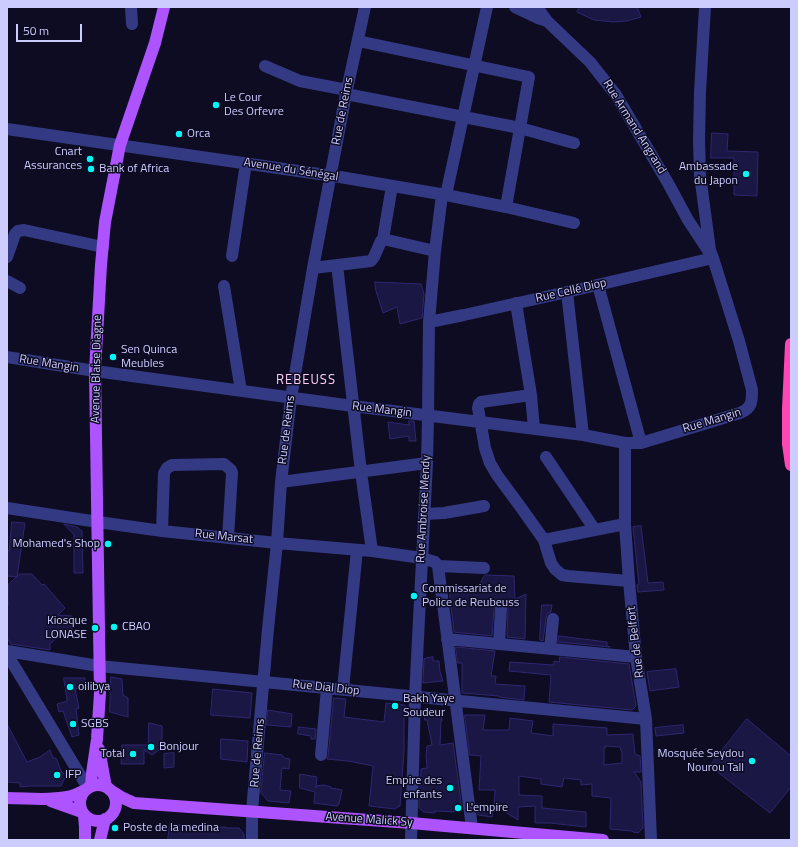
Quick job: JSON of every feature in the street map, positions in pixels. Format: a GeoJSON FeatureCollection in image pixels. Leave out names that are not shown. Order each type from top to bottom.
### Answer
{"type":"FeatureCollection","features":[{"type":"Feature","properties":{"kind":"highway"},"geometry":{"type":"LineString","coordinates":[[791,344],[788,430],[791,465]]}},
{"type":"Feature","properties":{"kind":"main road","name":"Avenue Blaise Diagne"},"geometry":{"type":"LineString","coordinates":[[88,788],[92,773],[97,739],[100,693],[96,371],[97,324],[105,222],[120,145],[155,43],[164,7]]}},
{"type":"Feature","properties":{"kind":"main road","name":"Avenue Blaise Diagne"},"geometry":{"type":"LineString","coordinates":[[97,739],[108,788]]}},
{"type":"Feature","properties":{"kind":"main road"},"geometry":{"type":"LineString","coordinates":[[7,798],[46,799],[68,797],[96,785],[108,788],[113,794],[116,805],[108,817],[100,840]]}},
{"type":"Feature","properties":{"kind":"main road"},"geometry":{"type":"LineString","coordinates":[[85,840],[85,827],[80,801],[81,795],[88,788]]}},
{"type":"Feature","properties":{"kind":"main road","name":"Avenue Malick Sy"},"geometry":{"type":"LineString","coordinates":[[108,788],[134,803],[411,823],[603,840]]}},
{"type":"Feature","properties":{"kind":"main road"},"geometry":{"type":"LineString","coordinates":[[46,799],[83,814],[94,821],[100,821],[134,803]]}},
{"type":"Feature","properties":{"kind":"street"},"geometry":{"type":"LineString","coordinates":[[131,7],[132,24]]}},
{"type":"Feature","properties":{"kind":"street","name":"Rue de Reims"},"geometry":{"type":"LineString","coordinates":[[252,840],[252,811],[268,629],[277,543],[281,482],[291,398],[313,268],[346,92],[365,7]]}},
{"type":"Feature","properties":{"kind":"street","name":"Rue Ambroise Mendy"},"geometry":{"type":"LineString","coordinates":[[411,840],[415,697],[428,416],[429,322],[435,251],[444,195],[487,7]]}},
{"type":"Feature","properties":{"kind":"street","name":"Rue Armand Angrand"},"geometry":{"type":"LineString","coordinates":[[515,7],[547,21]]}},
{"type":"Feature","properties":{"kind":"street","name":"Rue Armand Angrand"},"geometry":{"type":"LineString","coordinates":[[538,7],[547,21],[590,62],[616,95],[688,220],[713,258],[739,341],[752,390],[751,405]]}},
{"type":"Feature","properties":{"kind":"street"},"geometry":{"type":"LineString","coordinates":[[704,7],[700,92],[700,170],[710,250],[713,258]]}},
{"type":"Feature","properties":{"kind":"street"},"geometry":{"type":"LineString","coordinates":[[358,41],[529,77],[506,207]]}},
{"type":"Feature","properties":{"kind":"street"},"geometry":{"type":"LineString","coordinates":[[265,66],[300,81],[520,128],[574,143]]}},
{"type":"Feature","properties":{"kind":"street","name":"Avenue du Sénégal"},"geometry":{"type":"LineString","coordinates":[[7,129],[246,163],[392,186],[506,207],[574,223]]}},
{"type":"Feature","properties":{"kind":"street"},"geometry":{"type":"LineString","coordinates":[[232,256],[246,163]]}},
{"type":"Feature","properties":{"kind":"street"},"geometry":{"type":"LineString","coordinates":[[313,268],[371,261],[383,239],[392,186]]}},
{"type":"Feature","properties":{"kind":"street"},"geometry":{"type":"LineString","coordinates":[[7,257],[15,234],[18,231],[24,230],[103,247]]}},
{"type":"Feature","properties":{"kind":"street"},"geometry":{"type":"LineString","coordinates":[[383,239],[435,251]]}},
{"type":"Feature","properties":{"kind":"street","name":"Rue Cellé Diop"},"geometry":{"type":"LineString","coordinates":[[429,322],[713,258]]}},
{"type":"Feature","properties":{"kind":"street"},"geometry":{"type":"LineString","coordinates":[[337,265],[361,472],[372,551]]}},
{"type":"Feature","properties":{"kind":"street"},"geometry":{"type":"LineString","coordinates":[[7,281],[20,288]]}},
{"type":"Feature","properties":{"kind":"street"},"geometry":{"type":"LineString","coordinates":[[598,285],[641,443]]}},
{"type":"Feature","properties":{"kind":"street"},"geometry":{"type":"LineString","coordinates":[[224,286],[241,391]]}},
{"type":"Feature","properties":{"kind":"street"},"geometry":{"type":"LineString","coordinates":[[567,292],[583,435]]}},
{"type":"Feature","properties":{"kind":"street"},"geometry":{"type":"LineString","coordinates":[[516,303],[531,395],[534,429]]}},
{"type":"Feature","properties":{"kind":"street","name":"Rue Mangin"},"geometry":{"type":"LineString","coordinates":[[7,357],[291,398],[583,435],[625,443],[641,443],[740,413],[747,410],[751,405]]}},
{"type":"Feature","properties":{"kind":"street"},"geometry":{"type":"LineString","coordinates":[[531,395],[482,402],[479,404],[478,408],[480,423],[485,448],[490,463],[544,540],[551,563],[562,575],[629,581]]}},
{"type":"Feature","properties":{"kind":"street","name":"Rue de Belfort"},"geometry":{"type":"LineString","coordinates":[[625,443],[625,524],[636,657],[646,719],[651,840]]}},
{"type":"Feature","properties":{"kind":"street"},"geometry":{"type":"LineString","coordinates":[[546,457],[595,530]]}},
{"type":"Feature","properties":{"kind":"street"},"geometry":{"type":"LineString","coordinates":[[281,482],[426,463]]}},
{"type":"Feature","properties":{"kind":"street"},"geometry":{"type":"LineString","coordinates":[[162,531],[164,473],[167,468],[172,465],[224,464],[231,470],[232,474],[228,538]]}},
{"type":"Feature","properties":{"kind":"street"},"geometry":{"type":"LineString","coordinates":[[424,514],[444,513],[484,506]]}},
{"type":"Feature","properties":{"kind":"street","name":"Rue Marsat"},"geometry":{"type":"LineString","coordinates":[[7,508],[162,531],[372,551],[422,558],[435,562],[438,566]]}},
{"type":"Feature","properties":{"kind":"street"},"geometry":{"type":"LineString","coordinates":[[544,540],[625,524]]}},
{"type":"Feature","properties":{"kind":"street"},"geometry":{"type":"LineString","coordinates":[[343,690],[357,550]]}},
{"type":"Feature","properties":{"kind":"street"},"geometry":{"type":"LineString","coordinates":[[472,828],[438,566],[484,568]]}},
{"type":"Feature","properties":{"kind":"street"},"geometry":{"type":"LineString","coordinates":[[499,644],[501,608]]}},
{"type":"Feature","properties":{"kind":"street"},"geometry":{"type":"LineString","coordinates":[[550,649],[553,619]]}},
{"type":"Feature","properties":{"kind":"street"},"geometry":{"type":"LineString","coordinates":[[447,639],[636,657]]}},
{"type":"Feature","properties":{"kind":"street"},"geometry":{"type":"LineString","coordinates":[[7,653],[88,788]]}},
{"type":"Feature","properties":{"kind":"street","name":"Rue Dial Diop"},"geometry":{"type":"LineString","coordinates":[[7,653],[100,666],[646,719]]}},
{"type":"Feature","properties":{"kind":"street"},"geometry":{"type":"LineString","coordinates":[[321,755],[327,688]]}},
{"type":"Feature","properties":{"kind":"building"},"geometry":{"type":"Polygon","coordinates":[[[580,7],[637,7],[641,17],[627,21],[613,22],[594,20],[577,12],[580,7]]]}},
{"type":"Feature","properties":{"kind":"building","name":"Ambassade du Japon"},"geometry":{"type":"Polygon","coordinates":[[[712,133],[728,134],[727,151],[758,152],[757,196],[734,195],[734,158],[711,158],[712,133]]]}},
{"type":"Feature","properties":{"kind":"building"},"geometry":{"type":"Polygon","coordinates":[[[375,282],[421,284],[424,294],[422,318],[400,324],[397,307],[383,313],[376,291],[375,282]]]}},
{"type":"Feature","properties":{"kind":"building"},"geometry":{"type":"Polygon","coordinates":[[[409,421],[414,421],[416,441],[409,441],[409,436],[390,439],[388,422],[409,425],[409,421]]]}},
{"type":"Feature","properties":{"kind":"building"},"geometry":{"type":"Polygon","coordinates":[[[12,522],[25,523],[17,577],[7,576],[7,550],[9,551],[12,522]]]}},
{"type":"Feature","properties":{"kind":"building"},"geometry":{"type":"Polygon","coordinates":[[[64,524],[77,527],[82,531],[83,573],[74,573],[74,535],[64,524]]]}},
{"type":"Feature","properties":{"kind":"building"},"geometry":{"type":"Polygon","coordinates":[[[641,526],[648,583],[663,582],[664,590],[638,592],[637,585],[639,584],[633,527],[641,526]]]}},
{"type":"Feature","properties":{"kind":"building"},"geometry":{"type":"Polygon","coordinates":[[[20,574],[32,574],[42,585],[44,584],[65,608],[58,615],[72,616],[72,631],[64,631],[50,644],[50,650],[11,644],[7,638],[8,585],[20,574]]]}},
{"type":"Feature","properties":{"kind":"building"},"geometry":{"type":"Polygon","coordinates":[[[485,575],[514,576],[515,599],[526,594],[525,639],[507,637],[508,608],[507,604],[502,601],[497,602],[494,607],[492,636],[454,632],[449,589],[479,585],[485,575]]]}},
{"type":"Feature","properties":{"kind":"building"},"geometry":{"type":"Polygon","coordinates":[[[542,605],[552,605],[551,612],[547,614],[546,618],[543,641],[540,640],[542,605]]]}},
{"type":"Feature","properties":{"kind":"building"},"geometry":{"type":"Polygon","coordinates":[[[559,636],[607,642],[607,646],[610,647],[558,642],[559,636]]]}},
{"type":"Feature","properties":{"kind":"building"},"geometry":{"type":"Polygon","coordinates":[[[456,647],[495,651],[491,676],[496,676],[495,684],[525,686],[524,700],[462,693],[462,663],[458,663],[456,647]]]}},
{"type":"Feature","properties":{"kind":"building"},"geometry":{"type":"Polygon","coordinates":[[[433,657],[433,661],[439,661],[443,681],[423,683],[424,659],[433,657]]]}},
{"type":"Feature","properties":{"kind":"building"},"geometry":{"type":"Polygon","coordinates":[[[560,657],[629,664],[636,706],[632,710],[549,702],[551,675],[509,671],[510,662],[554,665],[554,661],[559,662],[560,657]]]}},
{"type":"Feature","properties":{"kind":"building"},"geometry":{"type":"Polygon","coordinates":[[[676,669],[679,687],[650,691],[647,672],[676,669]]]}},
{"type":"Feature","properties":{"kind":"building"},"geometry":{"type":"Polygon","coordinates":[[[111,677],[122,679],[123,695],[128,698],[128,717],[110,712],[111,677]]]}},
{"type":"Feature","properties":{"kind":"building"},"geometry":{"type":"Polygon","coordinates":[[[64,678],[85,678],[84,688],[75,689],[79,708],[76,709],[79,735],[72,737],[63,711],[59,712],[57,704],[67,701],[64,678]]]}},
{"type":"Feature","properties":{"kind":"building"},"geometry":{"type":"Polygon","coordinates":[[[213,689],[252,693],[250,718],[211,715],[213,689]]]}},
{"type":"Feature","properties":{"kind":"building"},"geometry":{"type":"Polygon","coordinates":[[[334,698],[346,699],[344,717],[384,722],[386,703],[404,705],[407,707],[406,716],[404,718],[404,751],[400,806],[395,809],[369,806],[373,766],[327,759],[334,698]]]}},
{"type":"Feature","properties":{"kind":"building"},"geometry":{"type":"Polygon","coordinates":[[[425,708],[441,711],[442,721],[440,745],[453,743],[462,809],[455,809],[454,812],[424,812],[419,808],[421,769],[427,768],[427,746],[432,745],[427,720],[425,720],[425,708]]]}},
{"type":"Feature","properties":{"kind":"building"},"geometry":{"type":"Polygon","coordinates":[[[268,710],[292,714],[291,727],[267,725],[268,710]]]}},
{"type":"Feature","properties":{"kind":"building"},"geometry":{"type":"Polygon","coordinates":[[[465,715],[485,715],[483,730],[509,730],[510,718],[533,721],[531,733],[553,736],[553,724],[607,728],[607,735],[633,734],[635,754],[640,756],[641,772],[634,772],[641,782],[643,828],[638,833],[610,829],[611,798],[592,796],[592,784],[581,785],[581,780],[564,778],[562,787],[541,784],[541,779],[519,776],[519,795],[542,796],[542,808],[586,812],[586,827],[535,823],[535,806],[518,807],[518,820],[494,805],[495,790],[479,790],[481,756],[470,755],[465,715]],[[605,746],[604,765],[622,763],[622,753],[620,747],[605,746]]]}},
{"type":"Feature","properties":{"kind":"building","name":"Mosquée Seydou Nourou Tall"},"geometry":{"type":"Polygon","coordinates":[[[747,719],[791,756],[791,787],[770,813],[710,766],[747,719]]]}},
{"type":"Feature","properties":{"kind":"building"},"geometry":{"type":"Polygon","coordinates":[[[149,723],[162,726],[162,748],[152,755],[144,750],[144,764],[121,764],[122,745],[148,745],[149,723]]]}},
{"type":"Feature","properties":{"kind":"building"},"geometry":{"type":"Polygon","coordinates":[[[7,724],[27,762],[40,757],[50,750],[53,758],[56,758],[61,771],[66,776],[61,786],[20,787],[20,783],[7,782],[7,724]]]}},
{"type":"Feature","properties":{"kind":"building"},"geometry":{"type":"Polygon","coordinates":[[[683,725],[684,733],[656,736],[655,728],[683,725]]]}},
{"type":"Feature","properties":{"kind":"building"},"geometry":{"type":"Polygon","coordinates":[[[299,727],[316,729],[315,739],[311,739],[311,736],[298,734],[299,727]]]}},
{"type":"Feature","properties":{"kind":"building"},"geometry":{"type":"Polygon","coordinates":[[[221,739],[248,741],[247,762],[221,759],[221,739]]]}},
{"type":"Feature","properties":{"kind":"building"},"geometry":{"type":"Polygon","coordinates":[[[174,753],[174,767],[164,768],[164,754],[174,753]]]}},
{"type":"Feature","properties":{"kind":"building"},"geometry":{"type":"Polygon","coordinates":[[[265,753],[282,755],[284,758],[290,759],[289,769],[282,768],[280,790],[291,791],[289,803],[268,801],[261,793],[265,753]]]}},
{"type":"Feature","properties":{"kind":"building"},"geometry":{"type":"Polygon","coordinates":[[[300,774],[317,777],[316,786],[324,785],[342,790],[339,804],[337,806],[314,803],[315,792],[300,788],[300,774]]]}},
{"type":"Feature","properties":{"kind":"building"},"geometry":{"type":"Polygon","coordinates":[[[476,804],[493,806],[492,817],[478,815],[476,804]]]}},
{"type":"Feature","properties":{"kind":"building"},"geometry":{"type":"Polygon","coordinates":[[[170,824],[211,828],[239,828],[244,834],[244,840],[168,840],[170,824]]]}},
{"type":"Feature","properties":{"kind":"place","name":"Le Cour Des Orfevre"},"geometry":{"type":"Point","coordinates":[216,105]}},
{"type":"Feature","properties":{"kind":"place","name":"Orca"},"geometry":{"type":"Point","coordinates":[179,134]}},
{"type":"Feature","properties":{"kind":"place","name":"Cnart Assurances"},"geometry":{"type":"Point","coordinates":[90,159]}},
{"type":"Feature","properties":{"kind":"place","name":"Bank of Africa"},"geometry":{"type":"Point","coordinates":[91,169]}},
{"type":"Feature","properties":{"kind":"place","name":"Ambassade du Japon"},"geometry":{"type":"Point","coordinates":[746,174]}},
{"type":"Feature","properties":{"kind":"place","name":"Sen Quinca Meubles"},"geometry":{"type":"Point","coordinates":[113,357]}},
{"type":"Feature","properties":{"kind":"place","name":"Mohamed's Shop"},"geometry":{"type":"Point","coordinates":[108,544]}},
{"type":"Feature","properties":{"kind":"place","name":"Commissariat de Police de Reubeuss"},"geometry":{"type":"Point","coordinates":[414,596]}},
{"type":"Feature","properties":{"kind":"place","name":"CBAO"},"geometry":{"type":"Point","coordinates":[114,627]}},
{"type":"Feature","properties":{"kind":"place","name":"Kiosque LONASE"},"geometry":{"type":"Point","coordinates":[95,628]}},
{"type":"Feature","properties":{"kind":"place","name":"oilibya"},"geometry":{"type":"Point","coordinates":[70,687]}},
{"type":"Feature","properties":{"kind":"place","name":"Bakh Yaye Soudeur"},"geometry":{"type":"Point","coordinates":[395,706]}},
{"type":"Feature","properties":{"kind":"place","name":"SGBS"},"geometry":{"type":"Point","coordinates":[73,724]}},
{"type":"Feature","properties":{"kind":"place","name":"Bonjour"},"geometry":{"type":"Point","coordinates":[151,747]}},
{"type":"Feature","properties":{"kind":"place","name":"Total"},"geometry":{"type":"Point","coordinates":[133,754]}},
{"type":"Feature","properties":{"kind":"place","name":"Mosquée Seydou Nourou Tall"},"geometry":{"type":"Point","coordinates":[752,761]}},
{"type":"Feature","properties":{"kind":"place","name":"IFP"},"geometry":{"type":"Point","coordinates":[57,775]}},
{"type":"Feature","properties":{"kind":"place","name":"Empire des enfants"},"geometry":{"type":"Point","coordinates":[450,788]}},
{"type":"Feature","properties":{"kind":"place","name":"L'empire"},"geometry":{"type":"Point","coordinates":[458,808]}},
{"type":"Feature","properties":{"kind":"place","name":"Poste de la medina"},"geometry":{"type":"Point","coordinates":[115,828]}},
{"type":"Feature","properties":{"kind":"district","name":"REBEUSS"},"geometry":{"type":"Point","coordinates":[306,381]}}]}
